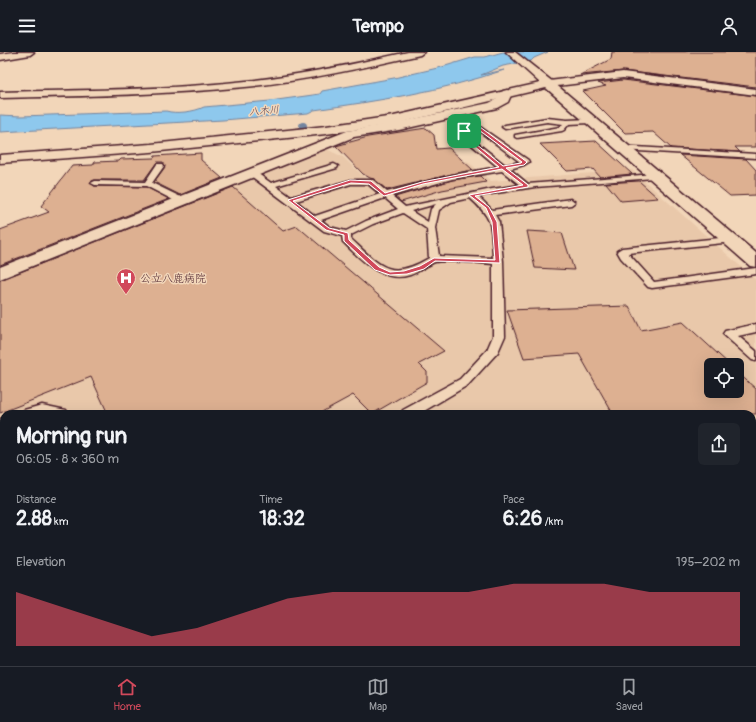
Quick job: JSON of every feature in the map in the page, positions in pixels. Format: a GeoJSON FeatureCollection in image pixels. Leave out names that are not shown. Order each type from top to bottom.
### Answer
{"type":"FeatureCollection","features":[{"type":"Feature","properties":{"kind":"street"},"geometry":{"type":"LineString","coordinates":[[0,70],[3,55],[30,52]]}},
{"type":"Feature","properties":{"kind":"street"},"geometry":{"type":"LineString","coordinates":[[0,95],[122,92],[248,84],[318,73],[420,52]]}},
{"type":"Feature","properties":{"kind":"street"},"geometry":{"type":"LineString","coordinates":[[510,52],[756,262]]}},
{"type":"Feature","properties":{"kind":"street"},"geometry":{"type":"LineString","coordinates":[[0,159],[151,148],[326,130],[394,120],[507,93],[546,82],[623,75],[756,92]]}},
{"type":"Feature","properties":{"kind":"street"},"geometry":{"type":"LineString","coordinates":[[0,273],[351,134],[399,126],[493,106],[504,100],[507,93]]}},
{"type":"Feature","properties":{"kind":"lane"},"geometry":{"type":"LineString","coordinates":[[505,127],[547,120],[567,122],[590,121]]}},
{"type":"Feature","properties":{"kind":"lane"},"geometry":{"type":"LineString","coordinates":[[517,136],[562,129],[567,122]]}},
{"type":"Feature","properties":{"kind":"lane"},"geometry":{"type":"LineString","coordinates":[[314,219],[384,194],[422,183],[503,168],[525,162],[480,128],[464,131],[463,135],[503,168],[526,186]]}},
{"type":"Feature","properties":{"kind":"lane"},"geometry":{"type":"LineString","coordinates":[[622,148],[756,156]]}},
{"type":"Feature","properties":{"kind":"lane"},"geometry":{"type":"LineString","coordinates":[[147,184],[160,166]]}},
{"type":"Feature","properties":{"kind":"lane"},"geometry":{"type":"LineString","coordinates":[[269,186],[334,166]]}},
{"type":"Feature","properties":{"kind":"lane"},"geometry":{"type":"LineString","coordinates":[[251,173],[290,200],[327,229],[347,234],[360,226],[404,210],[432,202],[526,186],[654,176]]}},
{"type":"Feature","properties":{"kind":"lane"},"geometry":{"type":"LineString","coordinates":[[290,200],[350,182],[370,182],[404,210],[431,228]]}},
{"type":"Feature","properties":{"kind":"lane"},"geometry":{"type":"LineString","coordinates":[[95,183],[147,184],[182,201]]}},
{"type":"Feature","properties":{"kind":"lane"},"geometry":{"type":"LineString","coordinates":[[415,410],[464,382],[492,352],[499,336],[498,261],[495,222],[488,208],[472,195]]}},
{"type":"Feature","properties":{"kind":"lane"},"geometry":{"type":"LineString","coordinates":[[434,259],[431,228],[435,209],[448,200]]}},
{"type":"Feature","properties":{"kind":"lane"},"geometry":{"type":"LineString","coordinates":[[490,213],[571,202]]}},
{"type":"Feature","properties":{"kind":"lane"},"geometry":{"type":"LineString","coordinates":[[347,234],[346,240],[377,268],[390,274],[410,271],[422,267],[434,259],[498,261]]}},
{"type":"Feature","properties":{"kind":"lane"},"geometry":{"type":"LineString","coordinates":[[730,240],[622,251],[624,256],[652,285],[756,271]]}},
{"type":"Feature","properties":{"kind":"lane"},"geometry":{"type":"LineString","coordinates":[[756,328],[729,334],[756,357]]}},
{"type":"Feature","properties":{"kind":"shaded area"},"geometry":{"type":"Polygon","coordinates":[[[326,149],[343,157],[367,180],[467,161],[491,181],[632,170],[756,280],[756,410],[0,410],[0,282],[326,149]]]}},
{"type":"Feature","properties":{"kind":"water","name":"八木川"},"geometry":{"type":"Polygon","coordinates":[[[503,52],[548,52],[534,58],[531,61],[503,66],[481,75],[504,70],[434,90],[314,110],[308,113],[223,120],[0,132],[0,115],[21,116],[166,111],[185,112],[204,107],[270,101],[320,94],[322,91],[394,78],[442,67],[475,57],[485,57],[503,52]]]}},
{"type":"Feature","properties":{"kind":"building"},"geometry":{"type":"Polygon","coordinates":[[[612,52],[756,52],[756,87],[623,71],[580,75],[611,59],[612,52]]]}},
{"type":"Feature","properties":{"kind":"building"},"geometry":{"type":"Polygon","coordinates":[[[623,80],[756,96],[756,147],[735,147],[740,152],[671,148],[653,132],[625,133],[583,91],[606,86],[598,83],[623,80]]]}},
{"type":"Feature","properties":{"kind":"building"},"geometry":{"type":"Polygon","coordinates":[[[426,128],[434,135],[436,149],[449,148],[473,170],[387,190],[374,179],[363,174],[336,146],[368,137],[426,128]]]}},
{"type":"Feature","properties":{"kind":"building"},"geometry":{"type":"Polygon","coordinates":[[[596,141],[632,174],[600,177],[593,169],[567,171],[540,144],[596,141]]]}},
{"type":"Feature","properties":{"kind":"building"},"geometry":{"type":"Polygon","coordinates":[[[201,153],[201,160],[222,178],[180,195],[154,182],[165,167],[163,162],[157,162],[144,180],[94,180],[90,182],[94,186],[146,187],[169,199],[0,265],[0,230],[49,212],[41,206],[72,166],[93,165],[95,162],[119,161],[121,159],[154,158],[155,156],[201,153]]]}},
{"type":"Feature","properties":{"kind":"building"},"geometry":{"type":"Polygon","coordinates":[[[680,155],[746,159],[756,170],[756,195],[730,196],[680,155]]]}},
{"type":"Feature","properties":{"kind":"building"},"geometry":{"type":"Polygon","coordinates":[[[480,176],[486,182],[442,190],[401,202],[395,197],[452,180],[480,176]]]}},
{"type":"Feature","properties":{"kind":"building"},"geometry":{"type":"Polygon","coordinates":[[[639,181],[658,198],[621,201],[606,183],[639,181]]]}},
{"type":"Feature","properties":{"kind":"building"},"geometry":{"type":"Polygon","coordinates":[[[233,187],[283,231],[297,226],[444,351],[419,364],[427,372],[427,382],[379,410],[368,410],[353,395],[325,410],[106,410],[91,377],[8,410],[0,410],[0,280],[233,187]]]}},
{"type":"Feature","properties":{"kind":"building"},"geometry":{"type":"Polygon","coordinates":[[[527,231],[562,233],[574,270],[535,268],[527,231]]]}},
{"type":"Feature","properties":{"kind":"building"},"geometry":{"type":"Polygon","coordinates":[[[629,306],[641,330],[683,322],[722,358],[704,358],[704,398],[744,398],[744,378],[756,389],[756,410],[611,410],[579,354],[524,358],[507,310],[629,306]]]}},
{"type":"Feature","properties":{"kind":"place","name":"公立八鹿病院"},"geometry":{"type":"Point","coordinates":[126,295]}},
{"type":"Feature","properties":{"kind":"route"},"geometry":{"type":"LineString","coordinates":[[464,131],[463,135],[503,168],[449,177],[384,194],[370,182],[350,182],[290,200],[327,229],[347,234],[346,240],[377,268],[390,274],[405,273],[422,267],[434,259],[498,261],[495,222],[488,208],[472,195],[526,186],[503,168],[525,162],[480,128],[464,131]]}}]}
